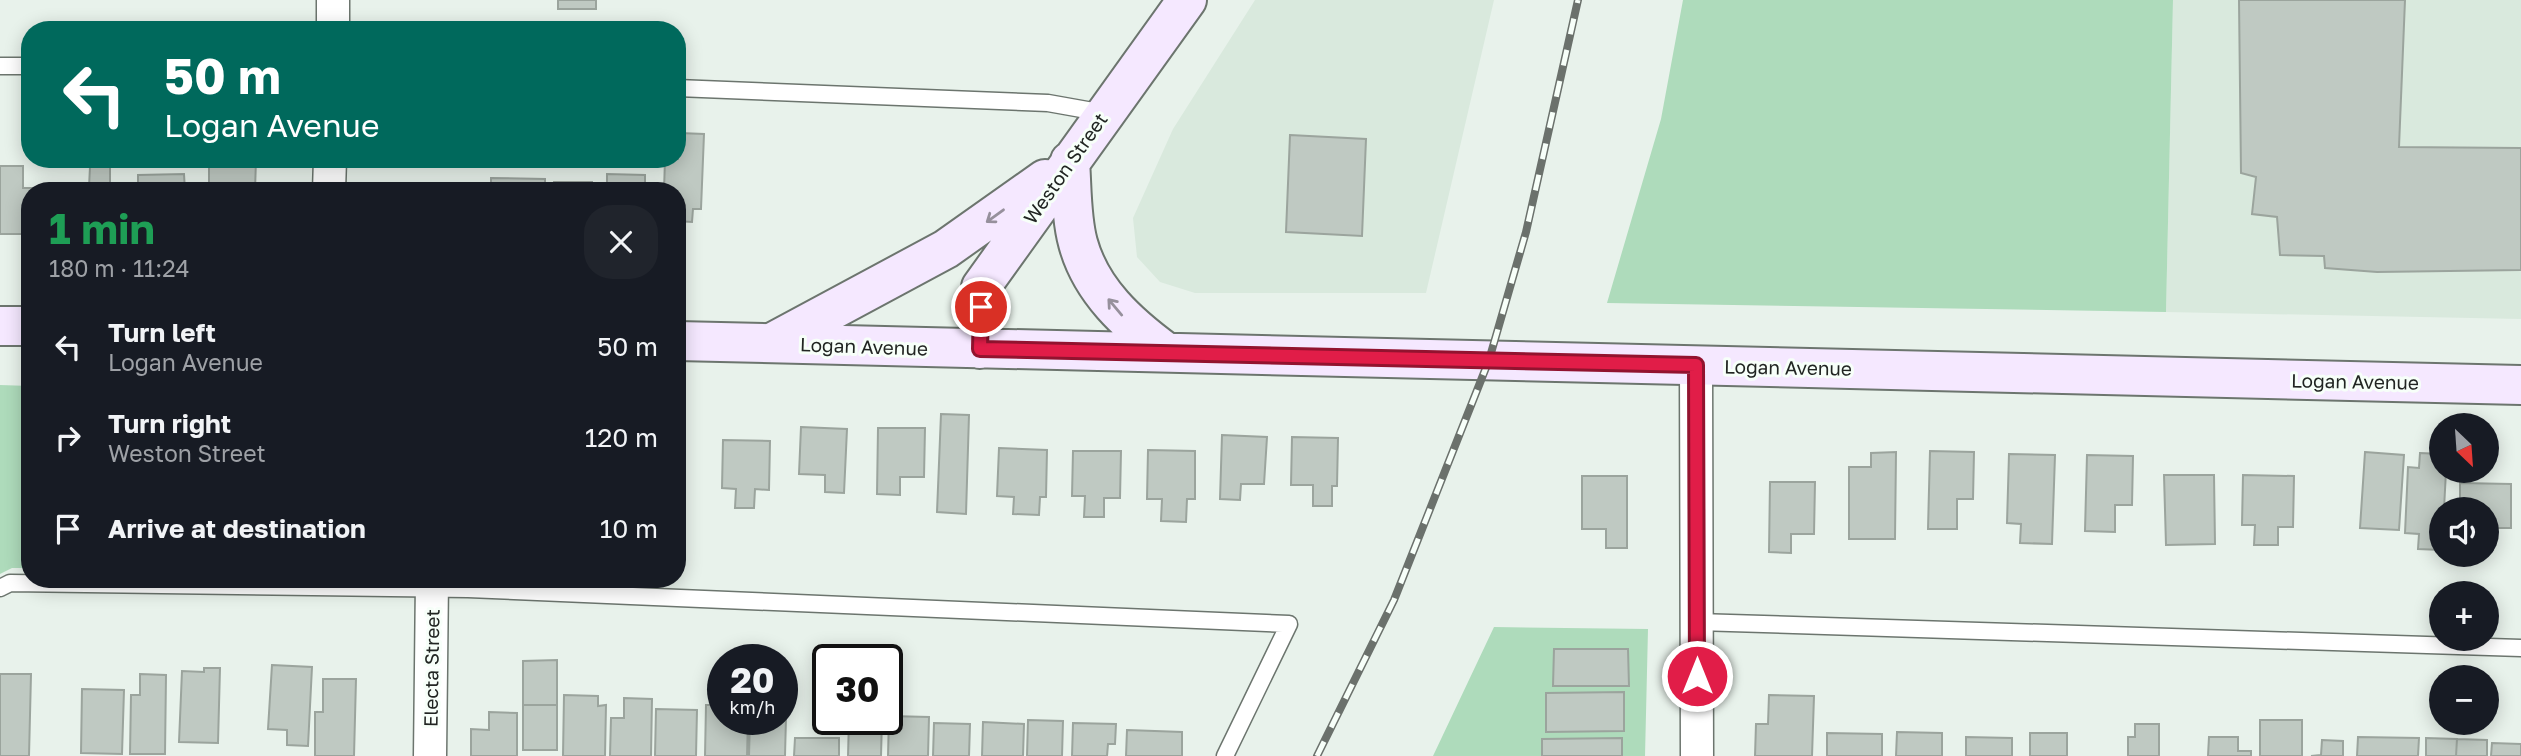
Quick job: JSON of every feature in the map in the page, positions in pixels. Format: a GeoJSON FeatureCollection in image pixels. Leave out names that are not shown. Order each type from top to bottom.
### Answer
{"type":"FeatureCollection","features":[{"type":"Feature","properties":{"kind":"main road","name":"Weston Street"},"geometry":{"type":"LineString","coordinates":[[980,349],[981,287],[1104,113],[1165,15],[1187,0]]}},
{"type":"Feature","properties":{"kind":"main road"},"geometry":{"type":"LineString","coordinates":[[771,343],[946,249],[1070,162],[1078,242],[1087,266],[1115,309],[1134,328],[1166,352]]}},
{"type":"Feature","properties":{"kind":"main road"},"geometry":{"type":"LineString","coordinates":[[0,326],[21,326]]}},
{"type":"Feature","properties":{"kind":"main road","name":"Logan Avenue"},"geometry":{"type":"LineString","coordinates":[[686,341],[2521,385]]}},
{"type":"Feature","properties":{"kind":"street"},"geometry":{"type":"LineString","coordinates":[[333,0],[333,21]]}},
{"type":"Feature","properties":{"kind":"street"},"geometry":{"type":"LineString","coordinates":[[1696,365],[1698,756]]}},
{"type":"Feature","properties":{"kind":"street","name":"Electa Street"},"geometry":{"type":"LineString","coordinates":[[430,756],[432,588]]}},
{"type":"Feature","properties":{"kind":"lane"},"geometry":{"type":"LineString","coordinates":[[0,66],[21,66]]}},
{"type":"Feature","properties":{"kind":"lane"},"geometry":{"type":"LineString","coordinates":[[686,88],[1048,103],[1104,113]]}},
{"type":"Feature","properties":{"kind":"lane"},"geometry":{"type":"LineString","coordinates":[[518,588],[1289,624],[1226,756]]}},
{"type":"Feature","properties":{"kind":"lane"},"geometry":{"type":"LineString","coordinates":[[1697,622],[2521,648]]}},
{"type":"Feature","properties":{"kind":"shaded area"},"geometry":{"type":"Polygon","coordinates":[[[1255,0],[1494,0],[1426,293],[1195,293],[1160,282],[1137,257],[1133,218],[1173,129],[1255,0]]]}},
{"type":"Feature","properties":{"kind":"shaded area"},"geometry":{"type":"Polygon","coordinates":[[[2173,0],[2521,0],[2521,319],[2166,312],[2173,0]]]}},
{"type":"Feature","properties":{"kind":"green space"},"geometry":{"type":"Polygon","coordinates":[[[1683,0],[2173,0],[2166,312],[1607,303],[1661,119],[1683,0]]]}},
{"type":"Feature","properties":{"kind":"green space"},"geometry":{"type":"Polygon","coordinates":[[[0,385],[21,386],[21,568],[12,568],[0,574],[0,385]]]}},
{"type":"Feature","properties":{"kind":"green space"},"geometry":{"type":"Polygon","coordinates":[[[1494,627],[1648,629],[1645,756],[1433,756],[1494,627]]]}},
{"type":"Feature","properties":{"kind":"building"},"geometry":{"type":"Polygon","coordinates":[[[558,0],[596,0],[596,9],[558,9],[558,0]]]}},
{"type":"Feature","properties":{"kind":"building"},"geometry":{"type":"Polygon","coordinates":[[[2239,0],[2405,0],[2399,147],[2521,148],[2521,270],[2377,272],[2325,268],[2324,256],[2280,255],[2277,217],[2252,214],[2256,177],[2241,173],[2239,0]]]}},
{"type":"Feature","properties":{"kind":"building"},"geometry":{"type":"Polygon","coordinates":[[[686,133],[704,134],[701,209],[693,209],[692,222],[686,222],[686,182],[664,182],[665,168],[686,168],[686,133]]]}},
{"type":"Feature","properties":{"kind":"building"},"geometry":{"type":"Polygon","coordinates":[[[1290,135],[1366,139],[1362,236],[1286,232],[1290,135]]]}},
{"type":"Feature","properties":{"kind":"building"},"geometry":{"type":"Polygon","coordinates":[[[0,166],[21,166],[21,234],[0,234],[0,166]]]}},
{"type":"Feature","properties":{"kind":"building"},"geometry":{"type":"Polygon","coordinates":[[[90,168],[110,168],[110,182],[89,182],[90,168]]]}},
{"type":"Feature","properties":{"kind":"building"},"geometry":{"type":"Polygon","coordinates":[[[209,168],[256,168],[255,182],[209,182],[209,168]]]}},
{"type":"Feature","properties":{"kind":"building"},"geometry":{"type":"Polygon","coordinates":[[[184,174],[184,182],[138,182],[138,175],[184,174]]]}},
{"type":"Feature","properties":{"kind":"building"},"geometry":{"type":"Polygon","coordinates":[[[607,174],[645,175],[645,182],[607,182],[607,174]]]}},
{"type":"Feature","properties":{"kind":"building"},"geometry":{"type":"Polygon","coordinates":[[[491,178],[545,179],[545,182],[491,182],[491,178]]]}},
{"type":"Feature","properties":{"kind":"building"},"geometry":{"type":"Polygon","coordinates":[[[941,414],[969,415],[966,514],[937,512],[941,414]]]}},
{"type":"Feature","properties":{"kind":"building"},"geometry":{"type":"Polygon","coordinates":[[[801,427],[847,429],[844,493],[825,492],[825,475],[799,474],[801,427]]]}},
{"type":"Feature","properties":{"kind":"building"},"geometry":{"type":"Polygon","coordinates":[[[878,428],[925,428],[924,477],[900,477],[900,495],[877,494],[878,428]]]}},
{"type":"Feature","properties":{"kind":"building"},"geometry":{"type":"Polygon","coordinates":[[[1222,435],[1267,437],[1264,484],[1241,484],[1240,500],[1220,499],[1222,435]]]}},
{"type":"Feature","properties":{"kind":"building"},"geometry":{"type":"Polygon","coordinates":[[[1292,437],[1338,438],[1337,486],[1332,486],[1332,506],[1313,506],[1313,485],[1291,485],[1292,437]]]}},
{"type":"Feature","properties":{"kind":"building"},"geometry":{"type":"Polygon","coordinates":[[[723,440],[770,441],[769,490],[755,489],[754,508],[735,508],[736,489],[722,488],[723,440]]]}},
{"type":"Feature","properties":{"kind":"building"},"geometry":{"type":"Polygon","coordinates":[[[999,448],[1047,450],[1046,497],[1040,497],[1039,515],[1013,514],[1014,497],[997,496],[999,448]]]}},
{"type":"Feature","properties":{"kind":"building"},"geometry":{"type":"Polygon","coordinates":[[[1148,450],[1195,451],[1195,499],[1187,499],[1186,522],[1161,521],[1162,499],[1147,499],[1148,450]]]}},
{"type":"Feature","properties":{"kind":"building"},"geometry":{"type":"Polygon","coordinates":[[[1073,451],[1121,451],[1120,498],[1104,498],[1104,517],[1084,517],[1085,496],[1072,496],[1073,451]]]}},
{"type":"Feature","properties":{"kind":"building"},"geometry":{"type":"Polygon","coordinates":[[[1930,451],[1974,452],[1973,499],[1957,499],[1957,529],[1928,529],[1930,451]]]}},
{"type":"Feature","properties":{"kind":"building"},"geometry":{"type":"Polygon","coordinates":[[[1896,452],[1895,539],[1849,539],[1849,467],[1871,467],[1871,453],[1896,452]]]}},
{"type":"Feature","properties":{"kind":"building"},"geometry":{"type":"Polygon","coordinates":[[[2365,452],[2404,455],[2399,530],[2360,528],[2365,452]]]}},
{"type":"Feature","properties":{"kind":"building"},"geometry":{"type":"Polygon","coordinates":[[[2420,453],[2429,453],[2429,483],[2445,483],[2445,497],[2429,497],[2429,549],[2418,549],[2419,534],[2405,533],[2408,467],[2419,468],[2420,453]]]}},
{"type":"Feature","properties":{"kind":"building"},"geometry":{"type":"Polygon","coordinates":[[[2009,454],[2055,455],[2052,544],[2020,543],[2021,524],[2007,523],[2009,454]]]}},
{"type":"Feature","properties":{"kind":"building"},"geometry":{"type":"Polygon","coordinates":[[[2087,455],[2133,456],[2132,505],[2115,505],[2115,532],[2085,531],[2087,455]]]}},
{"type":"Feature","properties":{"kind":"building"},"geometry":{"type":"Polygon","coordinates":[[[2164,475],[2214,475],[2215,544],[2166,545],[2164,475]]]}},
{"type":"Feature","properties":{"kind":"building"},"geometry":{"type":"Polygon","coordinates":[[[2243,475],[2294,476],[2293,527],[2278,527],[2278,545],[2254,545],[2255,525],[2242,525],[2243,475]]]}},
{"type":"Feature","properties":{"kind":"building"},"geometry":{"type":"Polygon","coordinates":[[[1582,476],[1627,476],[1627,548],[1606,548],[1606,529],[1582,529],[1582,476]]]}},
{"type":"Feature","properties":{"kind":"building"},"geometry":{"type":"Polygon","coordinates":[[[1770,482],[1815,482],[1814,534],[1791,534],[1791,553],[1769,552],[1770,482]]]}},
{"type":"Feature","properties":{"kind":"building"},"geometry":{"type":"Polygon","coordinates":[[[2460,483],[2511,484],[2511,528],[2499,528],[2499,497],[2460,497],[2460,483]]]}},
{"type":"Feature","properties":{"kind":"building"},"geometry":{"type":"Polygon","coordinates":[[[1554,649],[1628,649],[1629,686],[1553,686],[1554,649]]]}},
{"type":"Feature","properties":{"kind":"building"},"geometry":{"type":"Polygon","coordinates":[[[557,660],[557,705],[523,705],[523,661],[557,660]]]}},
{"type":"Feature","properties":{"kind":"building"},"geometry":{"type":"Polygon","coordinates":[[[272,665],[312,667],[308,746],[287,745],[287,730],[268,729],[272,665]]]}},
{"type":"Feature","properties":{"kind":"building"},"geometry":{"type":"Polygon","coordinates":[[[204,668],[220,668],[218,743],[179,742],[182,671],[204,672],[204,668]]]}},
{"type":"Feature","properties":{"kind":"building"},"geometry":{"type":"Polygon","coordinates":[[[0,674],[31,674],[29,756],[0,756],[0,674]]]}},
{"type":"Feature","properties":{"kind":"building"},"geometry":{"type":"Polygon","coordinates":[[[140,674],[166,675],[165,754],[130,754],[131,695],[140,695],[140,674]]]}},
{"type":"Feature","properties":{"kind":"building"},"geometry":{"type":"Polygon","coordinates":[[[323,679],[356,679],[354,756],[315,756],[315,712],[323,712],[323,679]]]}},
{"type":"Feature","properties":{"kind":"building"},"geometry":{"type":"Polygon","coordinates":[[[82,689],[124,690],[122,754],[81,753],[82,689]]]}},
{"type":"Feature","properties":{"kind":"building"},"geometry":{"type":"Polygon","coordinates":[[[1624,692],[1624,731],[1546,732],[1546,693],[1624,692]]]}},
{"type":"Feature","properties":{"kind":"building"},"geometry":{"type":"Polygon","coordinates":[[[564,695],[598,696],[598,706],[606,705],[605,756],[563,756],[564,695]]]}},
{"type":"Feature","properties":{"kind":"building"},"geometry":{"type":"Polygon","coordinates":[[[1769,695],[1814,696],[1812,756],[1755,756],[1756,724],[1768,724],[1769,695]]]}},
{"type":"Feature","properties":{"kind":"building"},"geometry":{"type":"Polygon","coordinates":[[[624,698],[652,699],[651,756],[610,756],[611,718],[624,718],[624,698]]]}},
{"type":"Feature","properties":{"kind":"building"},"geometry":{"type":"Polygon","coordinates":[[[523,705],[557,705],[557,750],[523,750],[523,705]]]}},
{"type":"Feature","properties":{"kind":"building"},"geometry":{"type":"Polygon","coordinates":[[[707,705],[707,735],[748,735],[747,756],[705,756],[707,705]]]}},
{"type":"Feature","properties":{"kind":"building"},"geometry":{"type":"Polygon","coordinates":[[[656,709],[697,710],[696,756],[655,756],[656,709]]]}},
{"type":"Feature","properties":{"kind":"building"},"geometry":{"type":"Polygon","coordinates":[[[489,712],[517,713],[517,756],[471,756],[471,729],[489,730],[489,712]]]}},
{"type":"Feature","properties":{"kind":"building"},"geometry":{"type":"Polygon","coordinates":[[[903,716],[929,717],[928,756],[888,756],[889,735],[903,735],[903,716]]]}},
{"type":"Feature","properties":{"kind":"building"},"geometry":{"type":"Polygon","coordinates":[[[1028,720],[1063,721],[1062,756],[1027,756],[1028,720]]]}},
{"type":"Feature","properties":{"kind":"building"},"geometry":{"type":"Polygon","coordinates":[[[2260,720],[2302,720],[2302,756],[2260,756],[2260,720]]]}},
{"type":"Feature","properties":{"kind":"building"},"geometry":{"type":"Polygon","coordinates":[[[983,722],[1024,724],[1023,756],[982,756],[983,722]]]}},
{"type":"Feature","properties":{"kind":"building"},"geometry":{"type":"Polygon","coordinates":[[[934,723],[970,724],[969,756],[933,756],[934,723]]]}},
{"type":"Feature","properties":{"kind":"building"},"geometry":{"type":"Polygon","coordinates":[[[1073,723],[1116,724],[1115,744],[1108,744],[1107,756],[1072,756],[1073,723]]]}},
{"type":"Feature","properties":{"kind":"building"},"geometry":{"type":"Polygon","coordinates":[[[2135,724],[2159,724],[2159,756],[2128,756],[2128,737],[2135,737],[2135,724]]]}},
{"type":"Feature","properties":{"kind":"building"},"geometry":{"type":"Polygon","coordinates":[[[1127,730],[1182,732],[1182,756],[1126,756],[1127,730]]]}},
{"type":"Feature","properties":{"kind":"building"},"geometry":{"type":"Polygon","coordinates":[[[1897,732],[1942,733],[1942,756],[1896,756],[1897,732]]]}},
{"type":"Feature","properties":{"kind":"building"},"geometry":{"type":"Polygon","coordinates":[[[1827,733],[1882,734],[1882,756],[1827,756],[1827,733]]]}},
{"type":"Feature","properties":{"kind":"building"},"geometry":{"type":"Polygon","coordinates":[[[2030,733],[2067,733],[2067,756],[2030,756],[2030,733]]]}},
{"type":"Feature","properties":{"kind":"building"},"geometry":{"type":"Polygon","coordinates":[[[750,735],[786,735],[785,756],[749,756],[750,735]]]}},
{"type":"Feature","properties":{"kind":"building"},"geometry":{"type":"Polygon","coordinates":[[[849,735],[882,735],[881,756],[848,756],[849,735]]]}},
{"type":"Feature","properties":{"kind":"building"},"geometry":{"type":"Polygon","coordinates":[[[1966,737],[2012,738],[2012,756],[1966,756],[1966,737]]]}},
{"type":"Feature","properties":{"kind":"building"},"geometry":{"type":"Polygon","coordinates":[[[2209,737],[2238,737],[2238,751],[2251,751],[2251,756],[2208,756],[2209,737]]]}},
{"type":"Feature","properties":{"kind":"building"},"geometry":{"type":"Polygon","coordinates":[[[2358,737],[2419,738],[2418,756],[2357,756],[2358,737]]]}},
{"type":"Feature","properties":{"kind":"building"},"geometry":{"type":"Polygon","coordinates":[[[795,738],[839,738],[839,756],[794,756],[795,738]]]}},
{"type":"Feature","properties":{"kind":"building"},"geometry":{"type":"Polygon","coordinates":[[[1622,738],[1622,756],[1542,756],[1542,739],[1622,738]]]}},
{"type":"Feature","properties":{"kind":"building"},"geometry":{"type":"Polygon","coordinates":[[[2426,738],[2457,739],[2456,756],[2426,756],[2426,738]]]}},
{"type":"Feature","properties":{"kind":"building"},"geometry":{"type":"Polygon","coordinates":[[[2457,739],[2487,740],[2487,756],[2456,756],[2457,739]]]}},
{"type":"Feature","properties":{"kind":"building"},"geometry":{"type":"Polygon","coordinates":[[[2322,740],[2343,741],[2343,756],[2311,756],[2321,755],[2322,740]]]}},
{"type":"Feature","properties":{"kind":"building"},"geometry":{"type":"Polygon","coordinates":[[[2492,743],[2521,744],[2521,756],[2491,756],[2492,743]]]}},
{"type":"Feature","properties":{"kind":"railway"},"geometry":{"type":"LineString","coordinates":[[1317,756],[1394,600],[1489,360],[1526,232],[1578,0]]}},
{"type":"Feature","properties":{"kind":"route"},"geometry":{"type":"LineString","coordinates":[[981,307],[980,349],[1696,365],[1697,676]]}}]}
